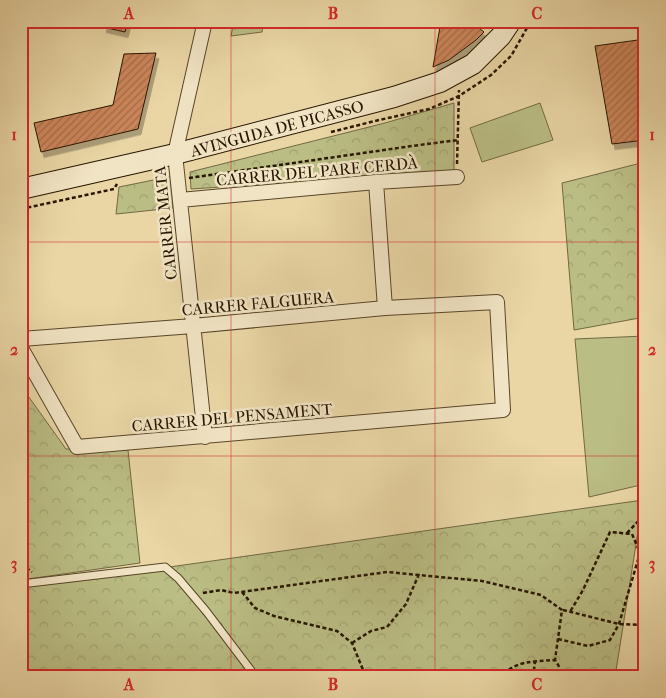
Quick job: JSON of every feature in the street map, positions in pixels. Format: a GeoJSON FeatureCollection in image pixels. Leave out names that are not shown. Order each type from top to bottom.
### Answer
{"type":"FeatureCollection","features":[{"type":"Feature","properties":{"kind":"street","name":"CARRER MATA"},"geometry":{"type":"LineString","coordinates":[[205,21],[176,154],[205,437]]}},
{"type":"Feature","properties":{"kind":"street","name":"AVINGUDA DE PICASSO"},"geometry":{"type":"LineString","coordinates":[[21,189],[176,154],[394,98],[440,82],[472,64],[502,36],[510,21]]}},
{"type":"Feature","properties":{"kind":"street","name":"CARRER DEL PARE CERDÀ"},"geometry":{"type":"LineString","coordinates":[[180,200],[376,182],[457,177]]}},
{"type":"Feature","properties":{"kind":"street"},"geometry":{"type":"LineString","coordinates":[[376,182],[385,308]]}},
{"type":"Feature","properties":{"kind":"street","name":"CARRER FALGUERA"},"geometry":{"type":"LineString","coordinates":[[21,340],[385,308],[497,302],[503,410]]}},
{"type":"Feature","properties":{"kind":"street","name":"CARRER DEL PENSAMENT"},"geometry":{"type":"LineString","coordinates":[[21,348],[78,447],[503,410]]}},
{"type":"Feature","properties":{"kind":"lane"},"geometry":{"type":"LineString","coordinates":[[21,584],[165,567],[193,595],[256,677]]}},
{"type":"Feature","properties":{"kind":"path"},"geometry":{"type":"LineString","coordinates":[[457,177],[460,71]]}},
{"type":"Feature","properties":{"kind":"path"},"geometry":{"type":"LineString","coordinates":[[178,180],[458,140]]}},
{"type":"Feature","properties":{"kind":"path"},"geometry":{"type":"LineString","coordinates":[[627,533],[645,514]]}},
{"type":"Feature","properties":{"kind":"path"},"geometry":{"type":"LineString","coordinates":[[558,639],[588,646],[610,640],[619,624],[640,553],[632,534],[610,532],[583,590],[570,612]]}},
{"type":"Feature","properties":{"kind":"path"},"geometry":{"type":"LineString","coordinates":[[193,595],[221,590],[234,593],[387,572],[419,574],[482,581],[541,594],[562,610],[619,624],[645,625]]}},
{"type":"Feature","properties":{"kind":"path"},"geometry":{"type":"LineString","coordinates":[[352,643],[371,631],[387,627],[406,604],[419,574]]}},
{"type":"Feature","properties":{"kind":"path"},"geometry":{"type":"LineString","coordinates":[[242,592],[255,608],[274,616],[337,631],[352,643],[366,677]]}},
{"type":"Feature","properties":{"kind":"path"},"geometry":{"type":"LineString","coordinates":[[560,668],[555,660],[562,610]]}},
{"type":"Feature","properties":{"kind":"path"},"geometry":{"type":"LineString","coordinates":[[498,677],[510,668],[524,662],[555,660]]}},
{"type":"Feature","properties":{"kind":"path"},"geometry":{"type":"LineString","coordinates":[[533,677],[535,662]]}},
{"type":"Feature","properties":{"kind":"path"},"geometry":{"type":"LineString","coordinates":[[444,677],[454,677]]}},
{"type":"Feature","properties":{"kind":"green space"},"geometry":{"type":"Polygon","coordinates":[[[234,21],[264,21],[262,32],[231,36],[234,21]]]}},
{"type":"Feature","properties":{"kind":"green space"},"geometry":{"type":"Polygon","coordinates":[[[454,103],[454,172],[191,189],[190,172],[385,123],[454,103]]]}},
{"type":"Feature","properties":{"kind":"green space"},"geometry":{"type":"Polygon","coordinates":[[[540,103],[553,140],[482,162],[470,128],[540,103]]]}},
{"type":"Feature","properties":{"kind":"green space"},"geometry":{"type":"Polygon","coordinates":[[[645,162],[645,317],[574,330],[562,183],[645,162]]]}},
{"type":"Feature","properties":{"kind":"green space"},"geometry":{"type":"Polygon","coordinates":[[[173,176],[173,208],[116,214],[119,187],[173,176]]]}},
{"type":"Feature","properties":{"kind":"green space"},"geometry":{"type":"Polygon","coordinates":[[[645,336],[645,484],[589,497],[575,339],[645,336]]]}},
{"type":"Feature","properties":{"kind":"green space"},"geometry":{"type":"Polygon","coordinates":[[[21,386],[66,449],[128,450],[140,563],[21,580],[21,386]]]}},
{"type":"Feature","properties":{"kind":"green space"},"geometry":{"type":"Polygon","coordinates":[[[643,500],[615,677],[21,677],[21,588],[643,500]]]}},
{"type":"Feature","properties":{"kind":"building"},"geometry":{"type":"Polygon","coordinates":[[[105,21],[128,21],[125,32],[103,27],[105,21]]]}},
{"type":"Feature","properties":{"kind":"building"},"geometry":{"type":"Polygon","coordinates":[[[441,21],[479,21],[475,25],[484,32],[449,60],[433,67],[441,21]]]}},
{"type":"Feature","properties":{"kind":"building"},"geometry":{"type":"Polygon","coordinates":[[[645,39],[645,140],[612,144],[595,46],[645,39]]]}},
{"type":"Feature","properties":{"kind":"building"},"geometry":{"type":"Polygon","coordinates":[[[156,53],[138,129],[41,152],[34,123],[113,105],[124,54],[156,53]]]}}]}
